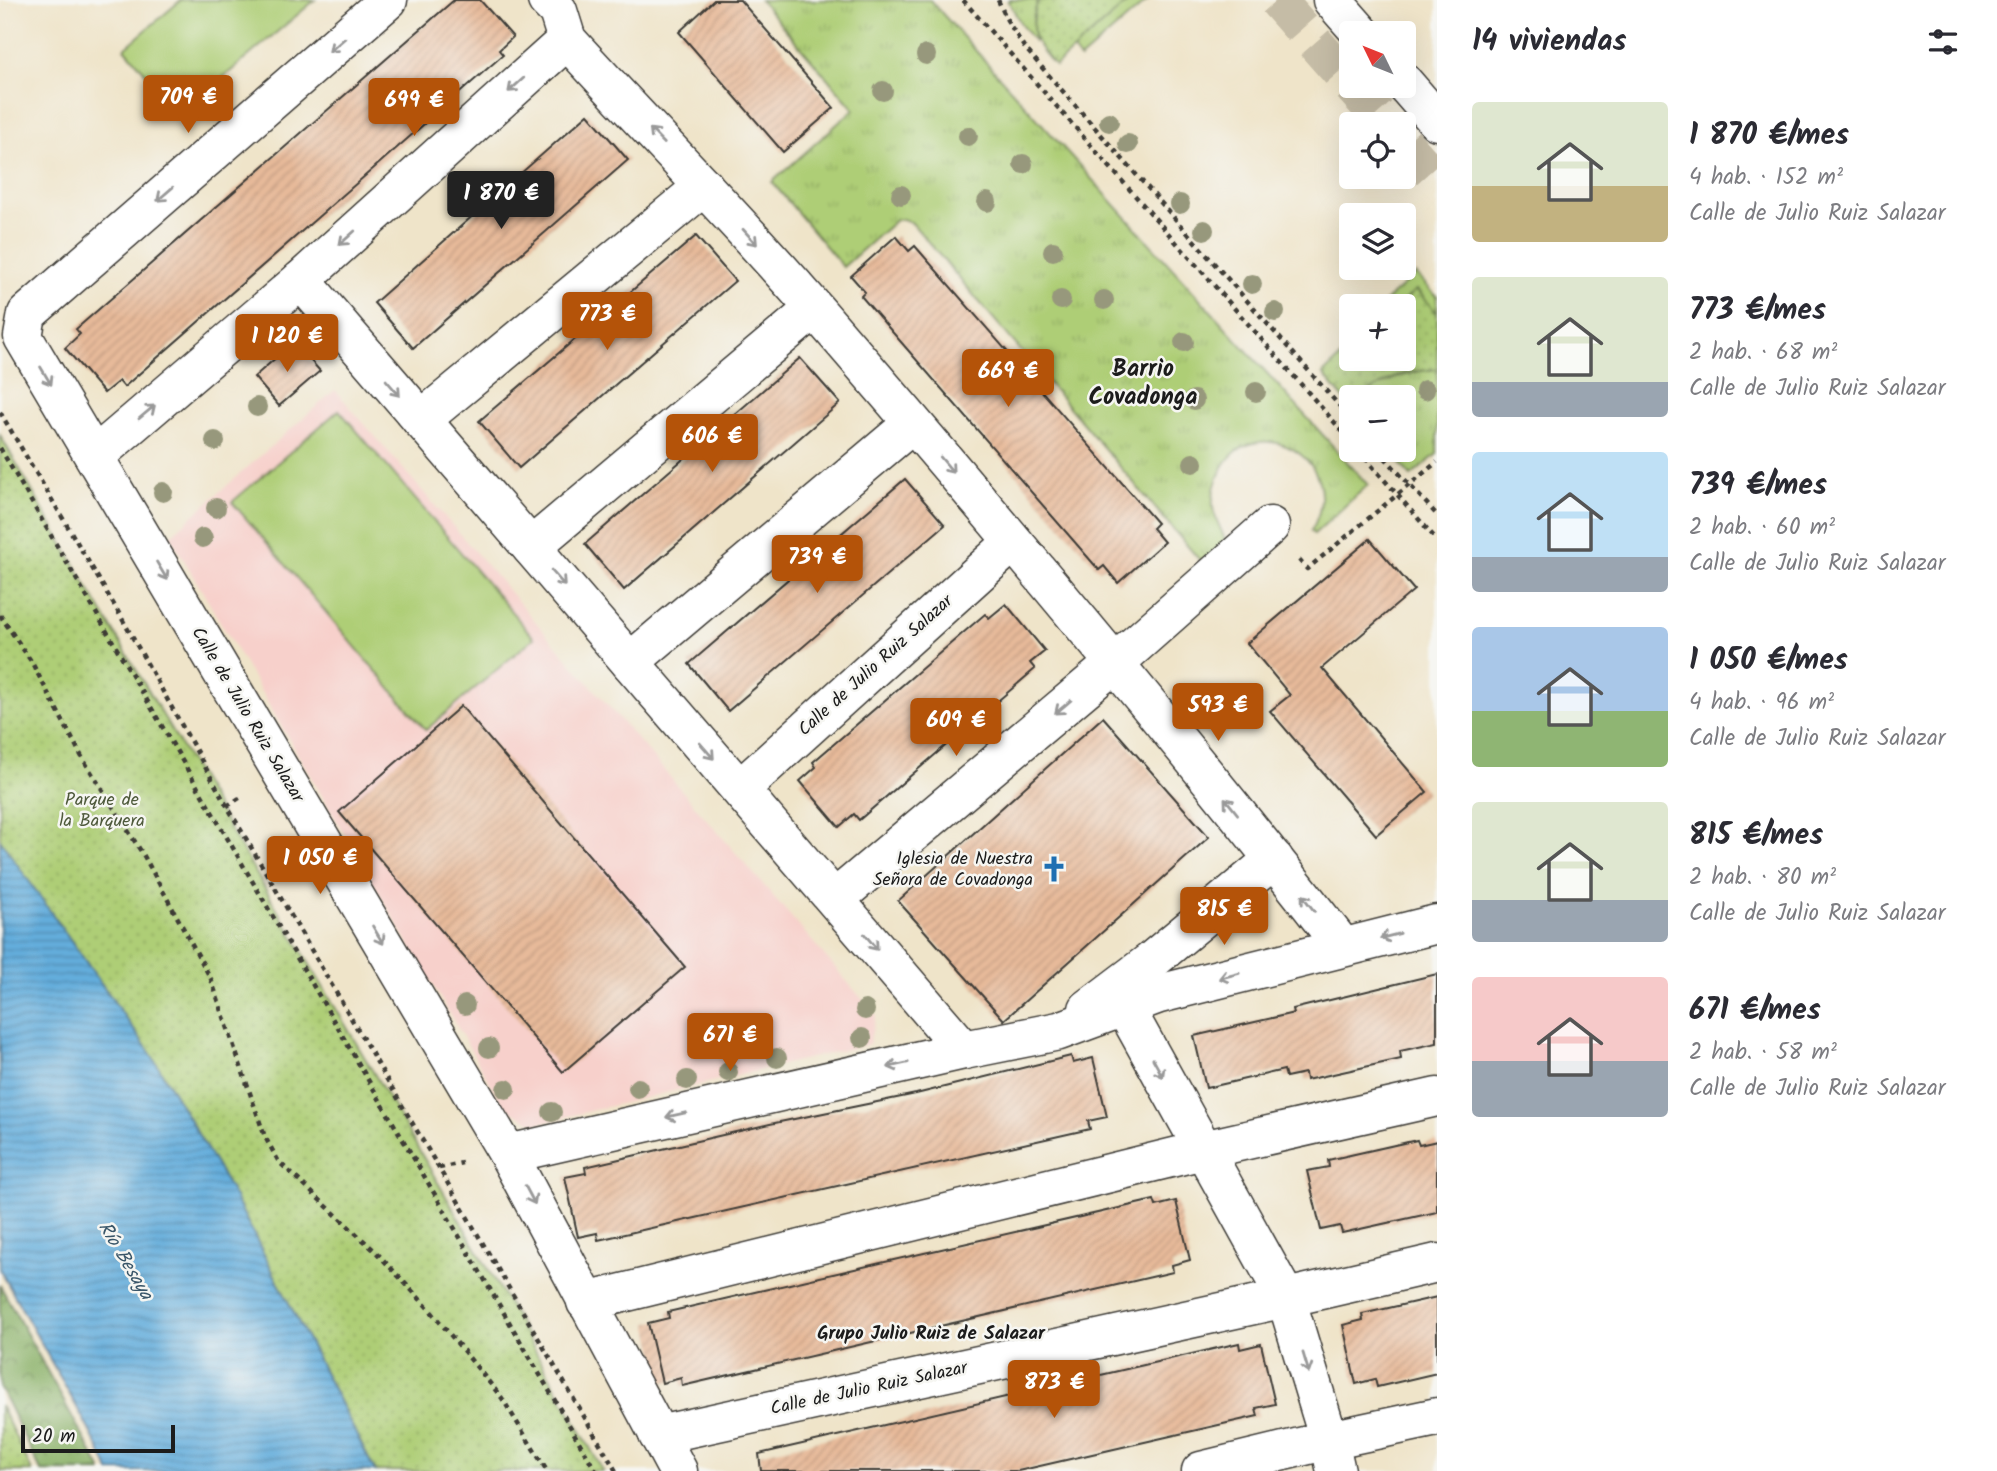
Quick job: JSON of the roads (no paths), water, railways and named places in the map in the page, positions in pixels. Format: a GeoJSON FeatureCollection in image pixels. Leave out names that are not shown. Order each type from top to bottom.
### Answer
{"type":"FeatureCollection","features":[{"type":"Feature","properties":{"kind":"street","name":"Calle de Julio Ruiz Salazar"},"geometry":{"type":"LineString","coordinates":[[388,0],[27,314],[23,337],[508,1154],[678,1471]]}},
{"type":"Feature","properties":{"kind":"street"},"geometry":{"type":"LineString","coordinates":[[1332,0],[1350,21]]}},
{"type":"Feature","properties":{"kind":"street"},"geometry":{"type":"LineString","coordinates":[[95,456],[301,280],[558,13],[1115,663],[1343,947]]}},
{"type":"Feature","properties":{"kind":"street"},"geometry":{"type":"LineString","coordinates":[[1416,96],[1437,121]]}},
{"type":"Feature","properties":{"kind":"street"},"geometry":{"type":"LineString","coordinates":[[421,420],[704,186]]}},
{"type":"Feature","properties":{"kind":"street"},"geometry":{"type":"LineString","coordinates":[[301,280],[964,1049]]}},
{"type":"Feature","properties":{"kind":"street"},"geometry":{"type":"LineString","coordinates":[[531,547],[814,309]]}},
{"type":"Feature","properties":{"kind":"street"},"geometry":{"type":"LineString","coordinates":[[630,662],[912,424]]}},
{"type":"Feature","properties":{"kind":"street"},"geometry":{"type":"LineString","coordinates":[[835,899],[1115,663],[1270,526]]}},
{"type":"Feature","properties":{"kind":"street","name":"Calle de Julio Ruiz Salazar"},"geometry":{"type":"LineString","coordinates":[[740,789],[1013,542]]}},
{"type":"Feature","properties":{"kind":"street"},"geometry":{"type":"LineString","coordinates":[[1059,1031],[1150,962],[1274,859]]}},
{"type":"Feature","properties":{"kind":"street"},"geometry":{"type":"LineString","coordinates":[[508,1154],[964,1049],[1059,1031],[1158,994],[1437,924]]}},
{"type":"Feature","properties":{"kind":"street"},"geometry":{"type":"LineString","coordinates":[[1125,1008],[1286,1298],[1332,1455]]}},
{"type":"Feature","properties":{"kind":"street"},"geometry":{"type":"LineString","coordinates":[[586,1302],[1203,1150],[1437,1097]]}},
{"type":"Feature","properties":{"kind":"street","name":"Calle de Julio Ruiz Salazar"},"geometry":{"type":"LineString","coordinates":[[657,1435],[1437,1263]]}},
{"type":"Feature","properties":{"kind":"street"},"geometry":{"type":"LineString","coordinates":[[1201,1471],[1332,1455],[1437,1417]]}},
{"type":"Feature","properties":{"kind":"water","name":"Río Besaya"},"geometry":{"type":"Polygon","coordinates":[[[0,840],[151,1054],[232,1192],[375,1471],[110,1471],[0,1270],[0,840]]]}},
{"type":"Feature","properties":{"kind":"tunnel"},"geometry":{"type":"LineString","coordinates":[[1277,0],[1339,70]]}},
{"type":"Feature","properties":{"kind":"tunnel"},"geometry":{"type":"LineString","coordinates":[[1363,98],[1375,112]]}},
{"type":"Feature","properties":{"kind":"tunnel"},"geometry":{"type":"LineString","coordinates":[[1416,157],[1437,181]]}},
{"type":"Feature","properties":{"kind":"place","name":"Iglesia de Nuestra Señora de Covadonga"},"geometry":{"type":"Point","coordinates":[1054,869]}},
{"type":"Feature","properties":{"kind":"district","name":"Barrio Covadonga"},"geometry":{"type":"Point","coordinates":[1143,383]}},
{"type":"Feature","properties":{"kind":"district","name":"Grupo Julio Ruiz de Salazar"},"geometry":{"type":"Point","coordinates":[931,1334]}},
{"type":"Feature","properties":{"kind":"park label","name":"Parque de la Barquera"},"geometry":{"type":"Point","coordinates":[102,810]}}]}
